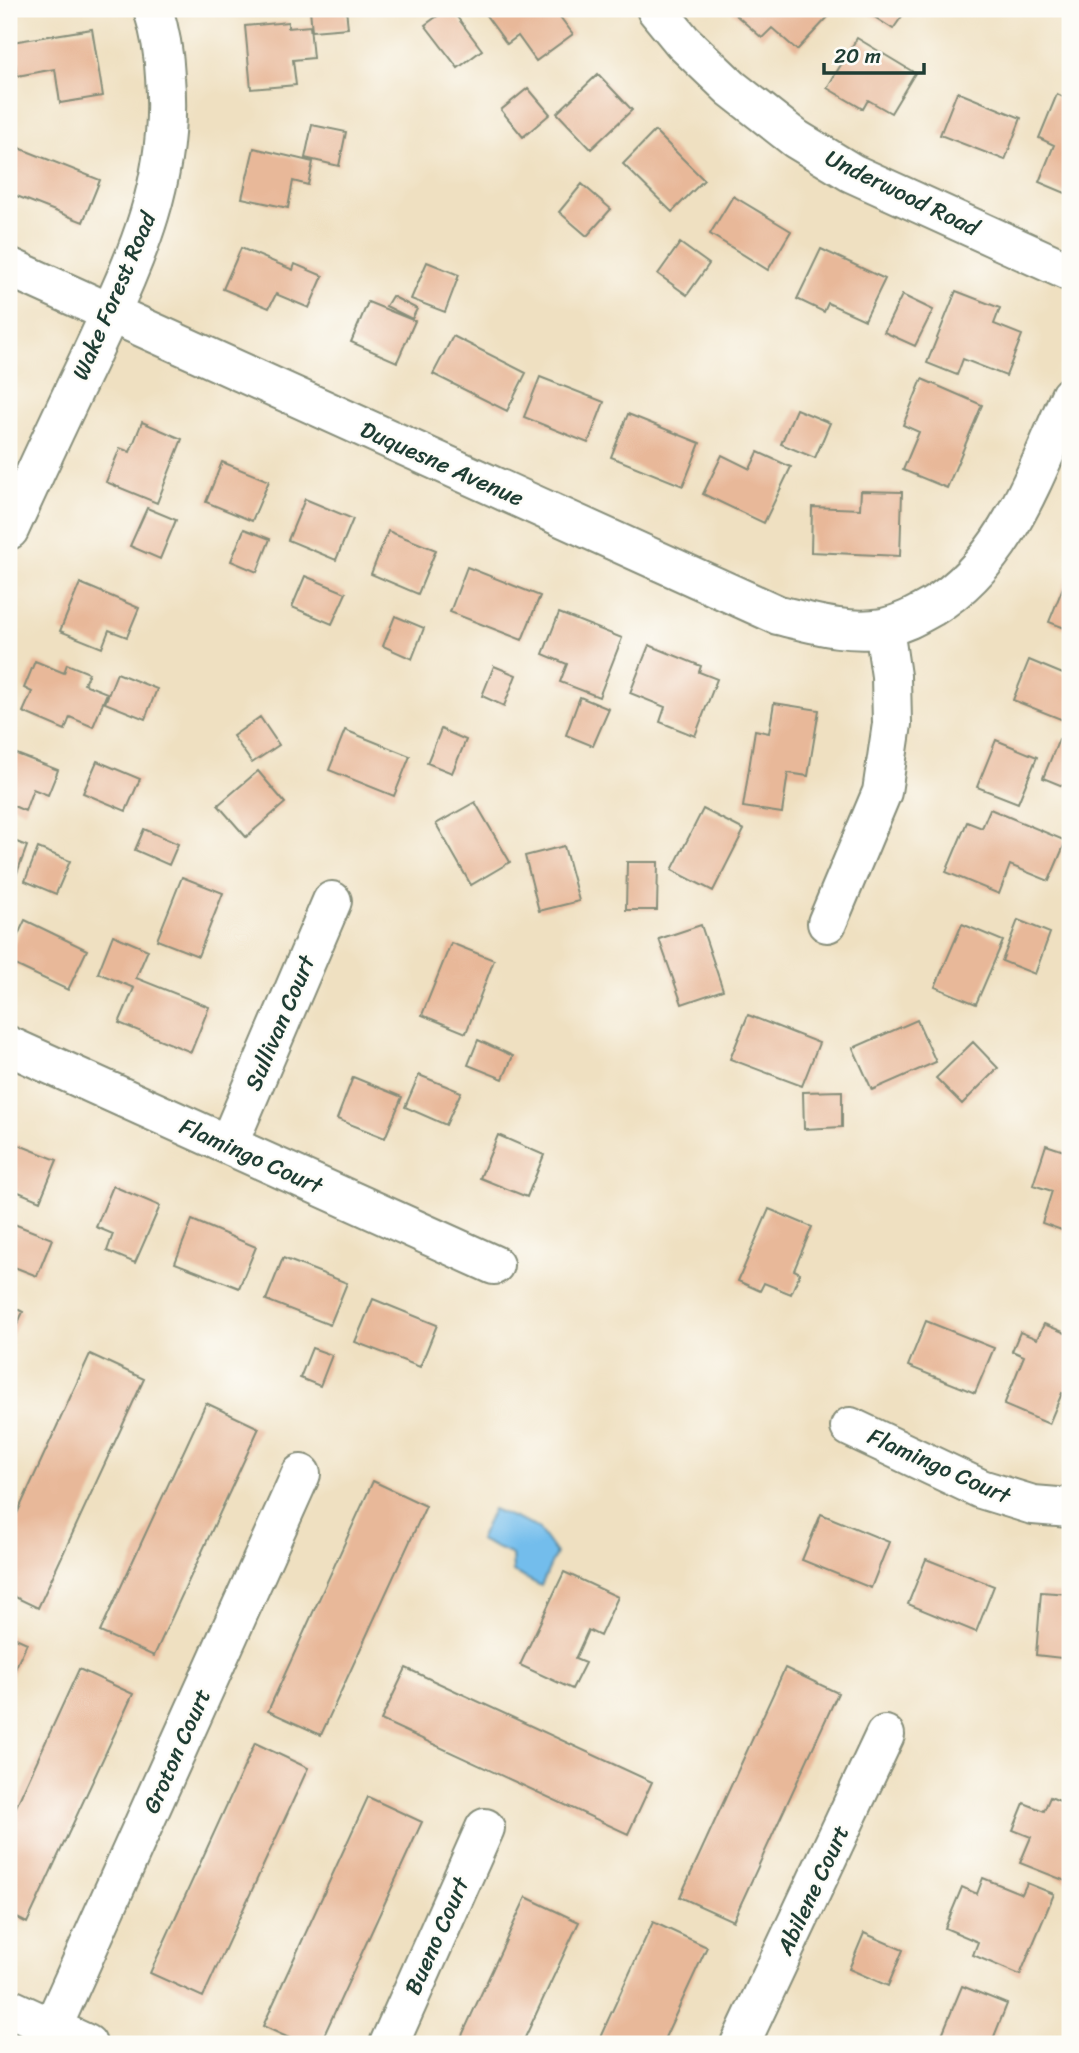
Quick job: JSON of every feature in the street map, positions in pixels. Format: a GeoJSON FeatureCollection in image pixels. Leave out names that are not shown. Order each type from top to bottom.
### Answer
{"type":"FeatureCollection","features":[{"type":"Feature","properties":{"kind":"street","name":"Wake Forest Road"},"geometry":{"type":"LineString","coordinates":[[9,530],[110,313],[155,201],[164,154],[167,106],[165,70],[153,9]]}},
{"type":"Feature","properties":{"kind":"street","name":"Underwood Road"},"geometry":{"type":"LineString","coordinates":[[656,9],[683,42],[731,88],[796,139],[852,173],[1070,272]]}},
{"type":"Feature","properties":{"kind":"street","name":"Duquesne Avenue"},"geometry":{"type":"LineString","coordinates":[[9,267],[778,615],[829,627],[884,628],[909,621],[945,599],[975,573],[1011,527],[1070,396]]}},
{"type":"Feature","properties":{"kind":"street"},"geometry":{"type":"LineString","coordinates":[[827,923],[882,792],[892,724],[891,676],[884,628]]}},
{"type":"Feature","properties":{"kind":"street","name":"Sullivan Court"},"geometry":{"type":"LineString","coordinates":[[228,1145],[332,901]]}},
{"type":"Feature","properties":{"kind":"street","name":"Flamingo Court"},"geometry":{"type":"LineString","coordinates":[[9,1046],[494,1265]]}},
{"type":"Feature","properties":{"kind":"street","name":"Flamingo Court"},"geometry":{"type":"LineString","coordinates":[[850,1427],[981,1489],[1032,1505],[1070,1508]]}},
{"type":"Feature","properties":{"kind":"street","name":"Groton Court"},"geometry":{"type":"LineString","coordinates":[[52,2028],[301,1474]]}},
{"type":"Feature","properties":{"kind":"street","name":"Abilene Court"},"geometry":{"type":"LineString","coordinates":[[740,2044],[885,1735]]}},
{"type":"Feature","properties":{"kind":"street","name":"Bueno Court"},"geometry":{"type":"LineString","coordinates":[[389,2044],[485,1828]]}},
{"type":"Feature","properties":{"kind":"street"},"geometry":{"type":"LineString","coordinates":[[9,2008],[87,2044]]}},
{"type":"Feature","properties":{"kind":"water"},"geometry":{"type":"Polygon","coordinates":[[[493,1509],[538,1528],[556,1553],[541,1586],[513,1572],[512,1555],[479,1540],[493,1509]]]}},
{"type":"Feature","properties":{"kind":"building"},"geometry":{"type":"Polygon","coordinates":[[[310,9],[346,9],[348,28],[312,31],[310,9]]]}},
{"type":"Feature","properties":{"kind":"building"},"geometry":{"type":"Polygon","coordinates":[[[451,9],[482,50],[458,68],[425,25],[451,9]]]}},
{"type":"Feature","properties":{"kind":"building"},"geometry":{"type":"Polygon","coordinates":[[[492,9],[554,9],[573,34],[536,61],[518,36],[507,44],[485,14],[492,9]]]}},
{"type":"Feature","properties":{"kind":"building"},"geometry":{"type":"Polygon","coordinates":[[[729,9],[821,9],[829,16],[797,50],[772,28],[762,38],[729,9]]]}},
{"type":"Feature","properties":{"kind":"building"},"geometry":{"type":"Polygon","coordinates":[[[862,9],[907,9],[893,29],[862,9]]]}},
{"type":"Feature","properties":{"kind":"building"},"geometry":{"type":"Polygon","coordinates":[[[288,22],[288,28],[310,26],[313,58],[293,60],[296,85],[251,89],[245,26],[288,22]]]}},
{"type":"Feature","properties":{"kind":"building"},"geometry":{"type":"Polygon","coordinates":[[[92,29],[103,96],[60,103],[55,69],[17,76],[12,42],[92,29]]]}},
{"type":"Feature","properties":{"kind":"building"},"geometry":{"type":"Polygon","coordinates":[[[857,38],[915,73],[891,113],[868,100],[863,109],[827,88],[857,38]]]}},
{"type":"Feature","properties":{"kind":"building"},"geometry":{"type":"Polygon","coordinates":[[[598,74],[632,110],[591,149],[557,113],[598,74]]]}},
{"type":"Feature","properties":{"kind":"building"},"geometry":{"type":"Polygon","coordinates":[[[528,88],[550,114],[523,137],[501,110],[528,88]]]}},
{"type":"Feature","properties":{"kind":"building"},"geometry":{"type":"Polygon","coordinates":[[[957,92],[1021,118],[1005,160],[940,135],[957,92]]]}},
{"type":"Feature","properties":{"kind":"building"},"geometry":{"type":"Polygon","coordinates":[[[1057,94],[1070,100],[1070,195],[1039,182],[1054,145],[1039,138],[1057,94]]]}},
{"type":"Feature","properties":{"kind":"building"},"geometry":{"type":"Polygon","coordinates":[[[312,125],[346,132],[339,166],[305,158],[312,125]]]}},
{"type":"Feature","properties":{"kind":"building"},"geometry":{"type":"Polygon","coordinates":[[[655,131],[704,180],[672,212],[623,164],[655,131]]]}},
{"type":"Feature","properties":{"kind":"building"},"geometry":{"type":"Polygon","coordinates":[[[9,144],[100,180],[83,222],[9,193],[9,144]]]}},
{"type":"Feature","properties":{"kind":"building"},"geometry":{"type":"Polygon","coordinates":[[[254,148],[313,162],[308,185],[293,181],[288,208],[242,198],[254,148]]]}},
{"type":"Feature","properties":{"kind":"building"},"geometry":{"type":"Polygon","coordinates":[[[582,184],[611,209],[587,236],[559,212],[582,184]]]}},
{"type":"Feature","properties":{"kind":"building"},"geometry":{"type":"Polygon","coordinates":[[[733,196],[791,231],[768,270],[710,234],[733,196]]]}},
{"type":"Feature","properties":{"kind":"building"},"geometry":{"type":"Polygon","coordinates":[[[680,243],[709,264],[687,295],[658,274],[680,243]]]}},
{"type":"Feature","properties":{"kind":"building"},"geometry":{"type":"Polygon","coordinates":[[[241,248],[293,270],[295,264],[323,276],[309,308],[276,294],[269,308],[223,289],[241,248]]]}},
{"type":"Feature","properties":{"kind":"building"},"geometry":{"type":"Polygon","coordinates":[[[821,249],[885,279],[865,320],[828,303],[824,312],[797,299],[821,249]]]}},
{"type":"Feature","properties":{"kind":"building"},"geometry":{"type":"Polygon","coordinates":[[[427,262],[459,275],[445,312],[411,299],[427,262]]]}},
{"type":"Feature","properties":{"kind":"building"},"geometry":{"type":"Polygon","coordinates":[[[956,291],[1000,308],[994,324],[1022,335],[1006,376],[963,359],[957,375],[927,363],[956,291]]]}},
{"type":"Feature","properties":{"kind":"building"},"geometry":{"type":"Polygon","coordinates":[[[902,295],[933,310],[915,346],[884,332],[902,295]]]}},
{"type":"Feature","properties":{"kind":"building"},"geometry":{"type":"Polygon","coordinates":[[[392,296],[417,309],[412,319],[386,306],[392,296]]]}},
{"type":"Feature","properties":{"kind":"building"},"geometry":{"type":"Polygon","coordinates":[[[368,302],[415,321],[397,362],[351,342],[368,302]]]}},
{"type":"Feature","properties":{"kind":"building"},"geometry":{"type":"Polygon","coordinates":[[[453,336],[526,373],[507,411],[433,374],[453,336]]]}},
{"type":"Feature","properties":{"kind":"building"},"geometry":{"type":"Polygon","coordinates":[[[540,377],[604,402],[588,443],[524,417],[540,377]]]}},
{"type":"Feature","properties":{"kind":"building"},"geometry":{"type":"Polygon","coordinates":[[[922,379],[982,405],[947,488],[903,470],[919,432],[903,425],[922,379]]]}},
{"type":"Feature","properties":{"kind":"building"},"geometry":{"type":"Polygon","coordinates":[[[796,409],[830,423],[815,458],[781,444],[796,409]]]}},
{"type":"Feature","properties":{"kind":"building"},"geometry":{"type":"Polygon","coordinates":[[[628,414],[700,443],[683,486],[611,457],[628,414]]]}},
{"type":"Feature","properties":{"kind":"building"},"geometry":{"type":"Polygon","coordinates":[[[142,422],[182,439],[157,503],[106,482],[120,448],[130,452],[142,422]]]}},
{"type":"Feature","properties":{"kind":"building"},"geometry":{"type":"Polygon","coordinates":[[[758,452],[791,467],[764,523],[703,494],[722,455],[750,469],[758,452]]]}},
{"type":"Feature","properties":{"kind":"building"},"geometry":{"type":"Polygon","coordinates":[[[222,462],[269,481],[252,521],[206,502],[222,462]]]}},
{"type":"Feature","properties":{"kind":"building"},"geometry":{"type":"Polygon","coordinates":[[[861,491],[902,492],[900,556],[811,552],[812,507],[860,509],[861,491]]]}},
{"type":"Feature","properties":{"kind":"building"},"geometry":{"type":"Polygon","coordinates":[[[305,499],[353,519],[336,560],[288,540],[305,499]]]}},
{"type":"Feature","properties":{"kind":"building"},"geometry":{"type":"Polygon","coordinates":[[[147,508],[176,520],[160,559],[130,546],[147,508]]]}},
{"type":"Feature","properties":{"kind":"building"},"geometry":{"type":"Polygon","coordinates":[[[244,529],[270,539],[257,572],[231,561],[244,529]]]}},
{"type":"Feature","properties":{"kind":"building"},"geometry":{"type":"Polygon","coordinates":[[[388,531],[436,550],[418,594],[371,574],[388,531]]]}},
{"type":"Feature","properties":{"kind":"building"},"geometry":{"type":"Polygon","coordinates":[[[467,567],[540,596],[522,640],[450,612],[467,567]]]}},
{"type":"Feature","properties":{"kind":"building"},"geometry":{"type":"Polygon","coordinates":[[[1070,570],[1070,630],[1049,622],[1070,570]]]}},
{"type":"Feature","properties":{"kind":"building"},"geometry":{"type":"Polygon","coordinates":[[[305,576],[346,593],[332,624],[292,607],[305,576]]]}},
{"type":"Feature","properties":{"kind":"building"},"geometry":{"type":"Polygon","coordinates":[[[80,583],[139,608],[127,637],[109,630],[102,648],[60,631],[80,583]]]}},
{"type":"Feature","properties":{"kind":"building"},"geometry":{"type":"Polygon","coordinates":[[[559,613],[622,638],[599,697],[560,682],[567,664],[543,654],[559,613]]]}},
{"type":"Feature","properties":{"kind":"building"},"geometry":{"type":"Polygon","coordinates":[[[395,616],[424,628],[412,659],[383,646],[395,616]]]}},
{"type":"Feature","properties":{"kind":"building"},"geometry":{"type":"Polygon","coordinates":[[[649,645],[701,666],[699,672],[717,679],[695,736],[660,722],[665,707],[630,693],[649,645]]]}},
{"type":"Feature","properties":{"kind":"building"},"geometry":{"type":"Polygon","coordinates":[[[1029,660],[1070,677],[1068,722],[1013,700],[1029,660]]]}},
{"type":"Feature","properties":{"kind":"building"},"geometry":{"type":"Polygon","coordinates":[[[35,661],[64,673],[67,664],[89,673],[84,684],[107,693],[93,727],[70,717],[65,730],[23,712],[32,692],[24,688],[35,661]]]}},
{"type":"Feature","properties":{"kind":"building"},"geometry":{"type":"Polygon","coordinates":[[[494,666],[516,675],[504,706],[482,696],[494,666]]]}},
{"type":"Feature","properties":{"kind":"building"},"geometry":{"type":"Polygon","coordinates":[[[117,673],[157,689],[145,719],[105,703],[117,673]]]}},
{"type":"Feature","properties":{"kind":"building"},"geometry":{"type":"Polygon","coordinates":[[[580,697],[609,709],[593,746],[566,735],[580,697]]]}},
{"type":"Feature","properties":{"kind":"building"},"geometry":{"type":"Polygon","coordinates":[[[774,703],[819,710],[808,776],[788,773],[782,813],[743,807],[755,730],[769,733],[774,703]]]}},
{"type":"Feature","properties":{"kind":"building"},"geometry":{"type":"Polygon","coordinates":[[[260,717],[279,745],[252,763],[233,736],[260,717]]]}},
{"type":"Feature","properties":{"kind":"building"},"geometry":{"type":"Polygon","coordinates":[[[441,729],[466,740],[452,773],[427,763],[441,729]]]}},
{"type":"Feature","properties":{"kind":"building"},"geometry":{"type":"Polygon","coordinates":[[[345,730],[410,756],[394,796],[329,770],[345,730]]]}},
{"type":"Feature","properties":{"kind":"building"},"geometry":{"type":"Polygon","coordinates":[[[1059,739],[1070,744],[1070,789],[1043,778],[1059,739]]]}},
{"type":"Feature","properties":{"kind":"building"},"geometry":{"type":"Polygon","coordinates":[[[996,740],[1037,757],[1018,803],[977,787],[996,740]]]}},
{"type":"Feature","properties":{"kind":"building"},"geometry":{"type":"Polygon","coordinates":[[[9,751],[58,770],[48,795],[33,789],[25,811],[9,804],[9,751]]]}},
{"type":"Feature","properties":{"kind":"building"},"geometry":{"type":"Polygon","coordinates":[[[97,761],[140,779],[126,811],[83,793],[97,761]]]}},
{"type":"Feature","properties":{"kind":"building"},"geometry":{"type":"Polygon","coordinates":[[[258,771],[285,803],[246,837],[218,805],[258,771]]]}},
{"type":"Feature","properties":{"kind":"building"},"geometry":{"type":"Polygon","coordinates":[[[475,802],[510,862],[471,885],[436,824],[475,802]]]}},
{"type":"Feature","properties":{"kind":"building"},"geometry":{"type":"Polygon","coordinates":[[[703,809],[744,830],[713,891],[672,870],[703,809]]]}},
{"type":"Feature","properties":{"kind":"building"},"geometry":{"type":"Polygon","coordinates":[[[990,809],[1066,841],[1049,881],[1010,865],[999,894],[946,872],[967,822],[982,828],[990,809]]]}},
{"type":"Feature","properties":{"kind":"building"},"geometry":{"type":"Polygon","coordinates":[[[144,829],[178,844],[169,865],[135,850],[144,829]]]}},
{"type":"Feature","properties":{"kind":"building"},"geometry":{"type":"Polygon","coordinates":[[[9,839],[27,846],[15,878],[9,875],[9,839]]]}},
{"type":"Feature","properties":{"kind":"building"},"geometry":{"type":"Polygon","coordinates":[[[564,846],[579,901],[539,911],[525,856],[564,846]]]}},
{"type":"Feature","properties":{"kind":"building"},"geometry":{"type":"Polygon","coordinates":[[[38,848],[70,861],[56,894],[25,881],[38,848]]]}},
{"type":"Feature","properties":{"kind":"building"},"geometry":{"type":"Polygon","coordinates":[[[627,862],[658,862],[657,910],[626,910],[627,862]]]}},
{"type":"Feature","properties":{"kind":"building"},"geometry":{"type":"Polygon","coordinates":[[[182,877],[223,893],[198,956],[157,940],[182,877]]]}},
{"type":"Feature","properties":{"kind":"building"},"geometry":{"type":"Polygon","coordinates":[[[25,920],[87,950],[68,990],[9,962],[9,954],[25,920]]]}},
{"type":"Feature","properties":{"kind":"building"},"geometry":{"type":"Polygon","coordinates":[[[1018,920],[1050,933],[1035,974],[1002,961],[1018,920]]]}},
{"type":"Feature","properties":{"kind":"building"},"geometry":{"type":"Polygon","coordinates":[[[962,924],[1003,941],[976,1004],[935,987],[962,924]]]}},
{"type":"Feature","properties":{"kind":"building"},"geometry":{"type":"Polygon","coordinates":[[[701,925],[723,990],[682,1004],[659,939],[701,925]]]}},
{"type":"Feature","properties":{"kind":"building"},"geometry":{"type":"Polygon","coordinates":[[[113,935],[148,950],[136,978],[209,1007],[191,1052],[119,1023],[134,988],[98,973],[113,935]]]}},
{"type":"Feature","properties":{"kind":"building"},"geometry":{"type":"Polygon","coordinates":[[[451,943],[494,960],[466,1033],[422,1015],[451,943]]]}},
{"type":"Feature","properties":{"kind":"building"},"geometry":{"type":"Polygon","coordinates":[[[748,1015],[819,1043],[802,1086],[730,1059],[748,1015]]]}},
{"type":"Feature","properties":{"kind":"building"},"geometry":{"type":"Polygon","coordinates":[[[917,1020],[936,1062],[872,1090],[853,1048],[917,1020]]]}},
{"type":"Feature","properties":{"kind":"building"},"geometry":{"type":"Polygon","coordinates":[[[478,1040],[513,1056],[503,1079],[468,1065],[478,1040]]]}},
{"type":"Feature","properties":{"kind":"building"},"geometry":{"type":"Polygon","coordinates":[[[973,1042],[998,1068],[962,1104],[936,1078],[973,1042]]]}},
{"type":"Feature","properties":{"kind":"building"},"geometry":{"type":"Polygon","coordinates":[[[419,1075],[461,1092],[446,1125],[405,1107],[419,1075]]]}},
{"type":"Feature","properties":{"kind":"building"},"geometry":{"type":"Polygon","coordinates":[[[353,1077],[402,1097],[385,1138],[337,1119],[353,1077]]]}},
{"type":"Feature","properties":{"kind":"building"},"geometry":{"type":"Polygon","coordinates":[[[842,1091],[842,1127],[804,1129],[803,1092],[842,1091]]]}},
{"type":"Feature","properties":{"kind":"building"},"geometry":{"type":"Polygon","coordinates":[[[498,1135],[544,1155],[527,1197],[480,1178],[498,1135]]]}},
{"type":"Feature","properties":{"kind":"building"},"geometry":{"type":"Polygon","coordinates":[[[9,1141],[57,1160],[40,1201],[9,1188],[9,1141]]]}},
{"type":"Feature","properties":{"kind":"building"},"geometry":{"type":"Polygon","coordinates":[[[1046,1145],[1070,1153],[1070,1233],[1042,1223],[1052,1191],[1033,1185],[1046,1145]]]}},
{"type":"Feature","properties":{"kind":"building"},"geometry":{"type":"Polygon","coordinates":[[[113,1186],[160,1206],[135,1263],[107,1251],[113,1234],[96,1227],[113,1186]]]}},
{"type":"Feature","properties":{"kind":"building"},"geometry":{"type":"Polygon","coordinates":[[[769,1209],[812,1227],[794,1270],[800,1273],[791,1294],[764,1283],[760,1291],[738,1281],[769,1209]]]}},
{"type":"Feature","properties":{"kind":"building"},"geometry":{"type":"Polygon","coordinates":[[[192,1220],[256,1247],[239,1288],[175,1263],[192,1220]]]}},
{"type":"Feature","properties":{"kind":"building"},"geometry":{"type":"Polygon","coordinates":[[[9,1222],[52,1239],[37,1276],[9,1265],[9,1222]]]}},
{"type":"Feature","properties":{"kind":"building"},"geometry":{"type":"Polygon","coordinates":[[[283,1258],[347,1283],[330,1325],[266,1300],[283,1258]]]}},
{"type":"Feature","properties":{"kind":"building"},"geometry":{"type":"Polygon","coordinates":[[[373,1299],[437,1325],[420,1367],[355,1342],[373,1299]]]}},
{"type":"Feature","properties":{"kind":"building"},"geometry":{"type":"Polygon","coordinates":[[[9,1305],[23,1312],[9,1342],[9,1305]]]}},
{"type":"Feature","properties":{"kind":"building"},"geometry":{"type":"Polygon","coordinates":[[[926,1321],[994,1348],[975,1393],[908,1366],[926,1321]]]}},
{"type":"Feature","properties":{"kind":"building"},"geometry":{"type":"Polygon","coordinates":[[[1044,1324],[1070,1335],[1070,1396],[1062,1393],[1049,1424],[1004,1405],[1024,1356],[1012,1351],[1020,1332],[1037,1339],[1044,1324]]]}},
{"type":"Feature","properties":{"kind":"building"},"geometry":{"type":"Polygon","coordinates":[[[312,1348],[332,1355],[320,1386],[300,1378],[312,1348]]]}},
{"type":"Feature","properties":{"kind":"building"},"geometry":{"type":"Polygon","coordinates":[[[90,1354],[144,1379],[38,1608],[9,1594],[9,1531],[90,1354]]]}},
{"type":"Feature","properties":{"kind":"building"},"geometry":{"type":"Polygon","coordinates":[[[206,1403],[259,1428],[154,1656],[100,1632],[206,1403]]]}},
{"type":"Feature","properties":{"kind":"building"},"geometry":{"type":"Polygon","coordinates":[[[373,1481],[426,1506],[321,1735],[268,1711],[373,1481]]]}},
{"type":"Feature","properties":{"kind":"building"},"geometry":{"type":"Polygon","coordinates":[[[821,1514],[889,1542],[871,1588],[802,1560],[821,1514]]]}},
{"type":"Feature","properties":{"kind":"building"},"geometry":{"type":"Polygon","coordinates":[[[926,1559],[994,1586],[976,1632],[908,1604],[926,1559]]]}},
{"type":"Feature","properties":{"kind":"building"},"geometry":{"type":"Polygon","coordinates":[[[564,1572],[618,1597],[600,1636],[588,1630],[575,1659],[585,1663],[572,1689],[520,1665],[564,1572]]]}},
{"type":"Feature","properties":{"kind":"building"},"geometry":{"type":"Polygon","coordinates":[[[1041,1592],[1070,1594],[1070,1659],[1036,1655],[1041,1592]]]}},
{"type":"Feature","properties":{"kind":"building"},"geometry":{"type":"Polygon","coordinates":[[[9,1635],[27,1643],[9,1682],[9,1635]]]}},
{"type":"Feature","properties":{"kind":"building"},"geometry":{"type":"Polygon","coordinates":[[[406,1668],[652,1782],[628,1834],[381,1720],[406,1668]]]}},
{"type":"Feature","properties":{"kind":"building"},"geometry":{"type":"Polygon","coordinates":[[[785,1668],[838,1693],[733,1921],[680,1897],[785,1668]]]}},
{"type":"Feature","properties":{"kind":"building"},"geometry":{"type":"Polygon","coordinates":[[[79,1669],[133,1694],[27,1923],[9,1914],[9,1822],[79,1669]]]}},
{"type":"Feature","properties":{"kind":"building"},"geometry":{"type":"Polygon","coordinates":[[[255,1743],[308,1768],[203,1997],[150,1973],[255,1743]]]}},
{"type":"Feature","properties":{"kind":"building"},"geometry":{"type":"Polygon","coordinates":[[[368,1797],[422,1822],[320,2044],[302,2044],[263,2026],[368,1797]]]}},
{"type":"Feature","properties":{"kind":"building"},"geometry":{"type":"Polygon","coordinates":[[[1050,1797],[1070,1805],[1068,1882],[1020,1863],[1031,1837],[1013,1830],[1024,1803],[1044,1811],[1050,1797]]]}},
{"type":"Feature","properties":{"kind":"building"},"geometry":{"type":"Polygon","coordinates":[[[983,1878],[1022,1894],[1027,1883],[1054,1894],[1020,1975],[973,1955],[978,1942],[945,1928],[962,1887],[977,1894],[983,1878]]]}},
{"type":"Feature","properties":{"kind":"building"},"geometry":{"type":"Polygon","coordinates":[[[526,1897],[579,1922],[522,2044],[458,2044],[526,1897]]]}},
{"type":"Feature","properties":{"kind":"building"},"geometry":{"type":"Polygon","coordinates":[[[653,1922],[707,1947],[662,2044],[597,2044],[653,1922]]]}},
{"type":"Feature","properties":{"kind":"building"},"geometry":{"type":"Polygon","coordinates":[[[864,1933],[903,1950],[888,1986],[849,1969],[864,1933]]]}},
{"type":"Feature","properties":{"kind":"building"},"geometry":{"type":"Polygon","coordinates":[[[962,1986],[1007,2004],[991,2044],[938,2044],[962,1986]]]}}]}
